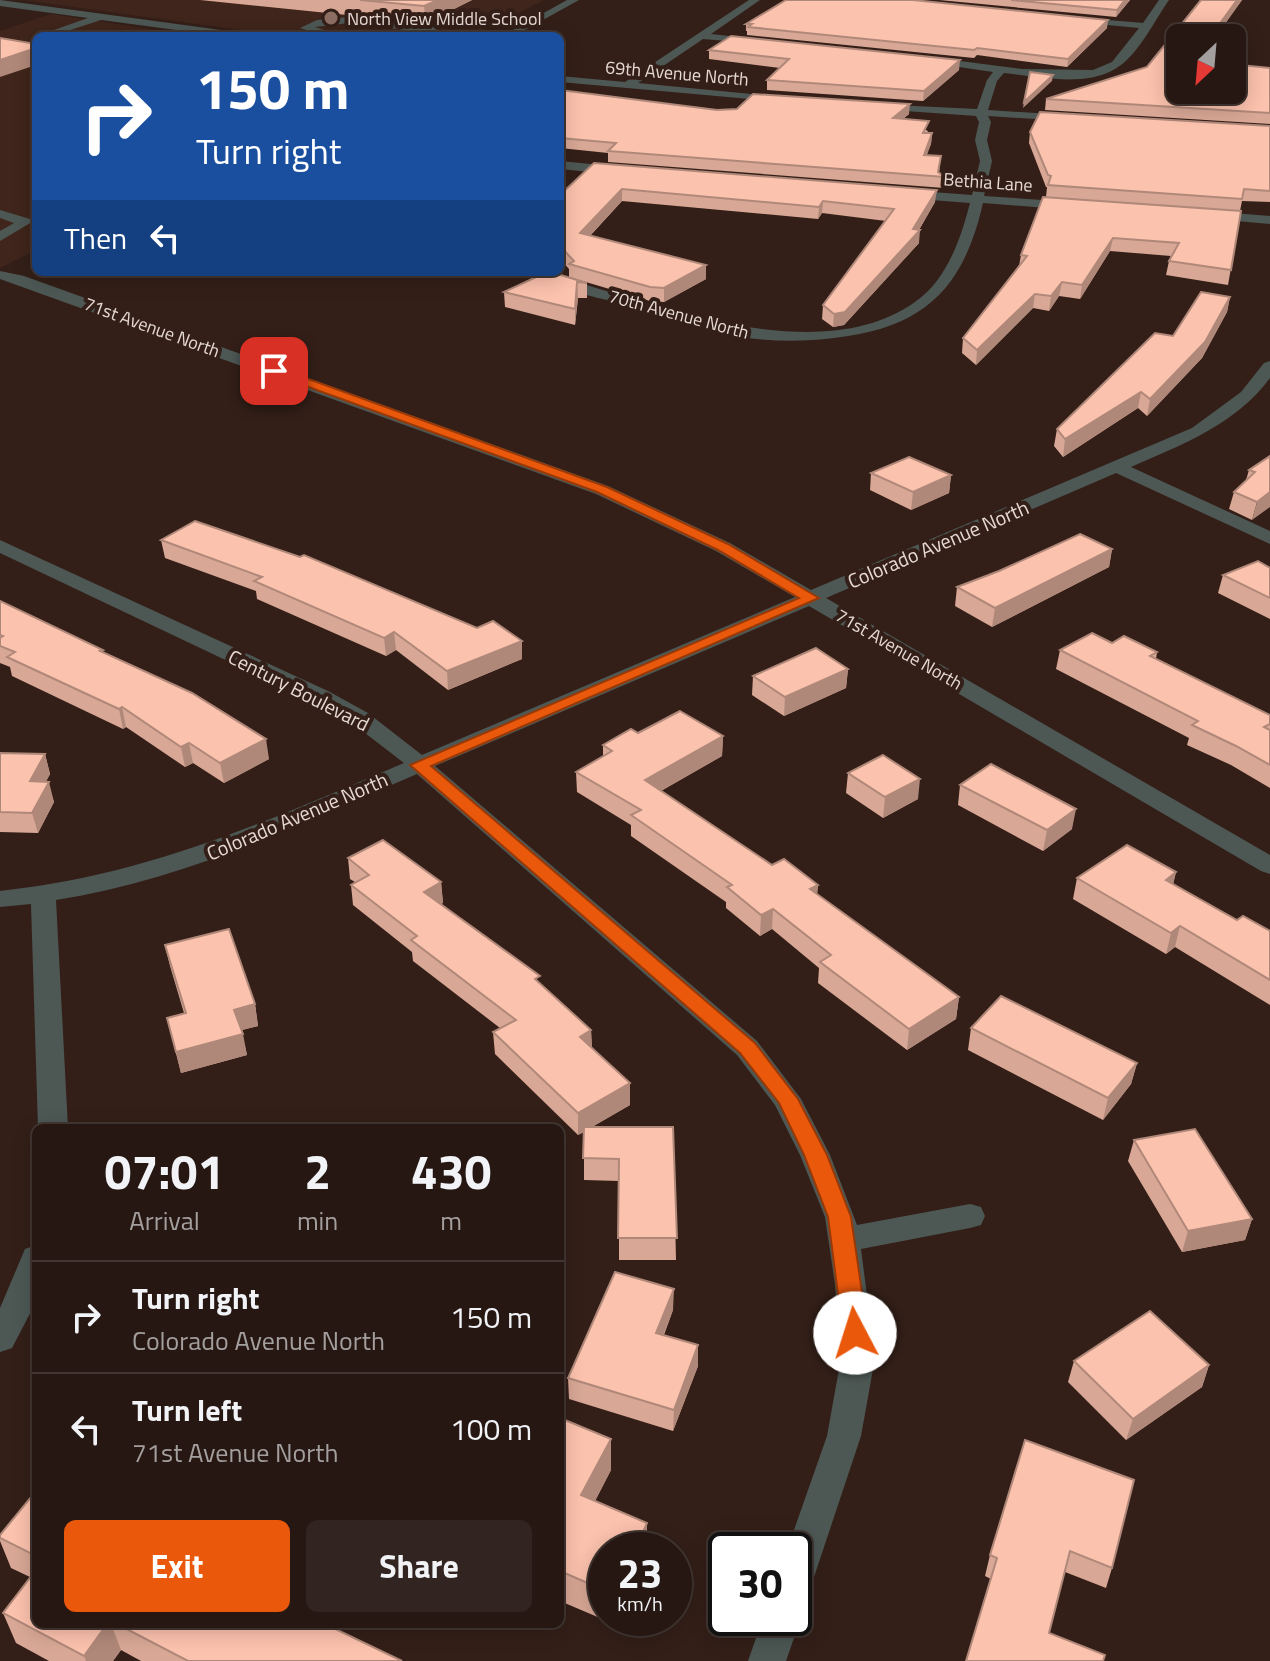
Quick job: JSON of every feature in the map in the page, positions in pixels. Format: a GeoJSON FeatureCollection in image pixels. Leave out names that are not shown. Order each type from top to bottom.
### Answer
{"type":"FeatureCollection","features":[{"type":"Feature","properties":{"kind":"street"},"geometry":{"type":"LineString","coordinates":[[514,32],[574,0]]}},
{"type":"Feature","properties":{"kind":"street"},"geometry":{"type":"LineString","coordinates":[[625,87],[755,0]]}},
{"type":"Feature","properties":{"kind":"street"},"geometry":{"type":"LineString","coordinates":[[913,59],[1065,74],[1110,68],[1164,0]]}},
{"type":"Feature","properties":{"kind":"street"},"geometry":{"type":"LineString","coordinates":[[0,6],[13,4],[196,32]]}},
{"type":"Feature","properties":{"kind":"street"},"geometry":{"type":"LineString","coordinates":[[55,32],[102,17]]}},
{"type":"Feature","properties":{"kind":"street"},"geometry":{"type":"LineString","coordinates":[[1067,19],[1145,26]]}},
{"type":"Feature","properties":{"kind":"street"},"geometry":{"type":"LineString","coordinates":[[317,32],[305,28],[319,22],[346,20],[436,32]]}},
{"type":"Feature","properties":{"kind":"street"},"geometry":{"type":"LineString","coordinates":[[153,32],[170,26]]}},
{"type":"Feature","properties":{"kind":"street"},"geometry":{"type":"LineString","coordinates":[[701,36],[776,44]]}},
{"type":"Feature","properties":{"kind":"street"},"geometry":{"type":"LineString","coordinates":[[980,199],[986,161],[981,140],[985,122],[981,113],[992,80],[1003,68]]}},
{"type":"Feature","properties":{"kind":"street","name":"69th Avenue North"},"geometry":{"type":"LineString","coordinates":[[564,79],[800,101]]}},
{"type":"Feature","properties":{"kind":"street"},"geometry":{"type":"LineString","coordinates":[[860,105],[1087,119]]}},
{"type":"Feature","properties":{"kind":"street"},"geometry":{"type":"LineString","coordinates":[[564,165],[632,172]]}},
{"type":"Feature","properties":{"kind":"street","name":"Bethia Lane"},"geometry":{"type":"LineString","coordinates":[[885,192],[1087,207]]}},
{"type":"Feature","properties":{"kind":"street","name":"70th Avenue North"},"geometry":{"type":"LineString","coordinates":[[541,276],[709,324],[772,336],[806,337],[868,330],[891,323],[923,304],[951,270],[963,249],[980,199]]}},
{"type":"Feature","properties":{"kind":"street"},"geometry":{"type":"LineString","coordinates":[[0,214],[25,222],[0,237]]}},
{"type":"Feature","properties":{"kind":"street"},"geometry":{"type":"LineString","coordinates":[[1194,214],[1270,220]]}},
{"type":"Feature","properties":{"kind":"street"},"geometry":{"type":"LineString","coordinates":[[0,289],[18,275]]}},
{"type":"Feature","properties":{"kind":"street","name":"71st Avenue North"},"geometry":{"type":"LineString","coordinates":[[18,275],[602,490],[723,547],[1270,866]]}},
{"type":"Feature","properties":{"kind":"street","name":"Colorado Avenue North"},"geometry":{"type":"LineString","coordinates":[[0,899],[121,881],[197,858],[419,765],[1198,432],[1233,409],[1258,385],[1270,366]]}},
{"type":"Feature","properties":{"kind":"street"},"geometry":{"type":"LineString","coordinates":[[1119,468],[1270,538]]}},
{"type":"Feature","properties":{"kind":"street","name":"Century Boulevard"},"geometry":{"type":"LineString","coordinates":[[0,546],[320,696],[360,718],[419,765],[747,1048],[787,1099],[830,1192],[840,1217],[844,1240],[858,1358],[844,1436],[812,1532]]}},
{"type":"Feature","properties":{"kind":"street"},"geometry":{"type":"LineString","coordinates":[[43,895],[53,1124]]}},
{"type":"Feature","properties":{"kind":"street"},"geometry":{"type":"LineString","coordinates":[[844,1240],[970,1216]]}},
{"type":"Feature","properties":{"kind":"street"},"geometry":{"type":"LineString","coordinates":[[0,1338],[21,1300],[32,1269]]}},
{"type":"Feature","properties":{"kind":"street"},"geometry":{"type":"LineString","coordinates":[[767,1661],[776,1636]]}},
{"type":"Feature","properties":{"kind":"shaded area","name":"North View Middle School"},"geometry":{"type":"Polygon","coordinates":[[[23,0],[544,0],[481,32],[254,32],[23,0]]]}},
{"type":"Feature","properties":{"kind":"shaded area"},"geometry":{"type":"Polygon","coordinates":[[[51,14],[170,32],[32,32],[32,252],[0,268],[0,31],[51,14]]]}},
{"type":"Feature","properties":{"kind":"building"},"geometry":{"type":"Polygon","coordinates":[[[360,0],[438,0],[424,6],[360,0]]]}},
{"type":"Feature","properties":{"kind":"building"},"geometry":{"type":"Polygon","coordinates":[[[786,0],[913,0],[1108,20],[1068,59],[748,27],[752,24],[746,24],[786,0]]]}},
{"type":"Feature","properties":{"kind":"building"},"geometry":{"type":"Polygon","coordinates":[[[1011,0],[1125,0],[1117,10],[1011,0]]]}},
{"type":"Feature","properties":{"kind":"building"},"geometry":{"type":"Polygon","coordinates":[[[1201,0],[1237,0],[1220,24],[1182,24],[1201,0]]]}},
{"type":"Feature","properties":{"kind":"building"},"geometry":{"type":"Polygon","coordinates":[[[731,36],[960,60],[924,91],[767,80],[789,59],[709,50],[731,36]]]}},
{"type":"Feature","properties":{"kind":"building"},"geometry":{"type":"Polygon","coordinates":[[[0,38],[32,43],[32,49],[0,60],[0,38]]]}},
{"type":"Feature","properties":{"kind":"building"},"geometry":{"type":"Polygon","coordinates":[[[1166,43],[1166,104],[1246,104],[1246,65],[1270,68],[1270,113],[1046,99],[1147,67],[1166,43]]]}},
{"type":"Feature","properties":{"kind":"building"},"geometry":{"type":"Polygon","coordinates":[[[1030,72],[1053,75],[1024,102],[1030,72]]]}},
{"type":"Feature","properties":{"kind":"building"},"geometry":{"type":"Polygon","coordinates":[[[564,91],[717,110],[737,109],[753,94],[910,104],[893,118],[929,121],[923,133],[932,133],[924,155],[941,156],[938,172],[945,177],[608,151],[616,143],[564,138],[564,91]]]}},
{"type":"Feature","properties":{"kind":"building"},"geometry":{"type":"Polygon","coordinates":[[[1040,112],[1270,126],[1270,191],[1244,189],[1242,199],[1048,185],[1051,176],[1030,132],[1040,112]]]}},
{"type":"Feature","properties":{"kind":"building"},"geometry":{"type":"Polygon","coordinates":[[[594,163],[937,190],[913,229],[920,230],[845,312],[834,314],[823,305],[894,209],[823,201],[819,207],[622,189],[580,233],[706,265],[664,288],[650,287],[569,264],[574,261],[564,250],[564,191],[594,163]]]}},
{"type":"Feature","properties":{"kind":"building"},"geometry":{"type":"Polygon","coordinates":[[[1043,197],[1241,211],[1231,270],[1169,261],[1179,243],[1113,238],[1082,285],[1062,282],[1051,296],[1035,294],[977,350],[963,338],[1027,256],[1021,255],[1043,197]]]}},
{"type":"Feature","properties":{"kind":"building"},"geometry":{"type":"Polygon","coordinates":[[[538,276],[564,276],[587,283],[577,282],[575,309],[504,292],[538,276]]]}},
{"type":"Feature","properties":{"kind":"building"},"geometry":{"type":"Polygon","coordinates":[[[1201,292],[1230,297],[1205,342],[1150,399],[1141,392],[1065,439],[1057,429],[1155,333],[1173,336],[1201,292]]]}},
{"type":"Feature","properties":{"kind":"building"},"geometry":{"type":"Polygon","coordinates":[[[1270,456],[1270,492],[1257,502],[1234,492],[1255,472],[1249,470],[1270,456]]]}},
{"type":"Feature","properties":{"kind":"building"},"geometry":{"type":"Polygon","coordinates":[[[909,457],[951,475],[913,492],[871,473],[909,457]]]}},
{"type":"Feature","properties":{"kind":"building"},"geometry":{"type":"Polygon","coordinates":[[[195,521],[300,557],[304,555],[477,628],[493,621],[522,641],[447,671],[394,632],[384,638],[254,581],[262,577],[161,540],[195,521]]]}},
{"type":"Feature","properties":{"kind":"building"},"geometry":{"type":"Polygon","coordinates":[[[1080,534],[1112,549],[995,608],[957,587],[999,571],[1080,534]]]}},
{"type":"Feature","properties":{"kind":"building"},"geometry":{"type":"Polygon","coordinates":[[[1258,561],[1270,568],[1270,598],[1223,575],[1258,561]]]}},
{"type":"Feature","properties":{"kind":"building"},"geometry":{"type":"Polygon","coordinates":[[[0,601],[192,693],[266,739],[220,763],[189,743],[181,747],[122,707],[119,709],[7,657],[15,652],[0,646],[3,636],[0,635],[0,601]]]}},
{"type":"Feature","properties":{"kind":"building"},"geometry":{"type":"Polygon","coordinates":[[[1092,633],[1112,643],[1124,636],[1157,652],[1150,656],[1270,715],[1270,724],[1264,727],[1270,730],[1270,765],[1192,725],[1198,721],[1060,650],[1092,633]]]}},
{"type":"Feature","properties":{"kind":"building"},"geometry":{"type":"Polygon","coordinates":[[[816,648],[848,669],[785,697],[753,676],[816,648]]]}},
{"type":"Feature","properties":{"kind":"building"},"geometry":{"type":"Polygon","coordinates":[[[680,711],[723,736],[645,780],[772,865],[784,859],[818,885],[810,889],[959,997],[909,1029],[820,962],[831,955],[773,909],[761,915],[727,887],[732,885],[631,815],[641,810],[576,772],[612,751],[603,745],[631,729],[638,733],[680,711]]]}},
{"type":"Feature","properties":{"kind":"building"},"geometry":{"type":"Polygon","coordinates":[[[0,753],[45,754],[30,781],[49,782],[32,813],[0,812],[0,753]]]}},
{"type":"Feature","properties":{"kind":"building"},"geometry":{"type":"Polygon","coordinates":[[[883,755],[920,779],[885,797],[848,773],[883,755]]]}},
{"type":"Feature","properties":{"kind":"building"},"geometry":{"type":"Polygon","coordinates":[[[991,764],[1076,809],[1047,830],[960,785],[991,764]]]}},
{"type":"Feature","properties":{"kind":"building"},"geometry":{"type":"Polygon","coordinates":[[[383,840],[441,882],[424,892],[540,976],[535,979],[591,1030],[580,1037],[630,1083],[578,1113],[493,1032],[516,1020],[411,940],[417,936],[351,885],[369,875],[348,858],[383,840]]]}},
{"type":"Feature","properties":{"kind":"building"},"geometry":{"type":"Polygon","coordinates":[[[1127,845],[1176,872],[1166,880],[1237,920],[1243,916],[1270,931],[1270,980],[1180,926],[1171,933],[1077,878],[1127,845]]]}},
{"type":"Feature","properties":{"kind":"building"},"geometry":{"type":"Polygon","coordinates":[[[229,929],[255,1004],[234,1010],[243,1034],[176,1052],[167,1018],[186,1013],[165,945],[229,929]]]}},
{"type":"Feature","properties":{"kind":"building"},"geometry":{"type":"Polygon","coordinates":[[[1001,996],[1137,1063],[1108,1098],[971,1028],[1001,996]]]}},
{"type":"Feature","properties":{"kind":"building"},"geometry":{"type":"Polygon","coordinates":[[[584,1127],[673,1127],[677,1238],[618,1238],[619,1159],[583,1158],[584,1127]]]}},
{"type":"Feature","properties":{"kind":"building"},"geometry":{"type":"Polygon","coordinates":[[[1195,1129],[1252,1219],[1188,1231],[1134,1140],[1195,1129]]]}},
{"type":"Feature","properties":{"kind":"building"},"geometry":{"type":"Polygon","coordinates":[[[615,1272],[674,1289],[656,1333],[698,1345],[674,1410],[568,1378],[615,1272]]]}},
{"type":"Feature","properties":{"kind":"building"},"geometry":{"type":"Polygon","coordinates":[[[1150,1311],[1209,1365],[1133,1419],[1074,1361],[1150,1311]]]}},
{"type":"Feature","properties":{"kind":"building"},"geometry":{"type":"Polygon","coordinates":[[[564,1420],[611,1439],[581,1495],[647,1523],[643,1532],[588,1532],[588,1583],[564,1573],[564,1420]]]}},
{"type":"Feature","properties":{"kind":"building"},"geometry":{"type":"Polygon","coordinates":[[[1025,1440],[1134,1480],[1112,1568],[1070,1551],[1049,1633],[1105,1655],[1103,1661],[966,1661],[997,1558],[990,1555],[1025,1440]]]}},
{"type":"Feature","properties":{"kind":"building"},"geometry":{"type":"Polygon","coordinates":[[[32,1496],[32,1554],[0,1538],[32,1496]]]}},
{"type":"Feature","properties":{"kind":"building"},"geometry":{"type":"Polygon","coordinates":[[[32,1575],[32,1628],[104,1628],[84,1656],[3,1613],[32,1575]]]}},
{"type":"Feature","properties":{"kind":"building"},"geometry":{"type":"Polygon","coordinates":[[[125,1628],[333,1628],[402,1661],[188,1661],[125,1628]]]}},
{"type":"Feature","properties":{"kind":"place","name":"North View Middle School"},"geometry":{"type":"Point","coordinates":[331,18]}},
{"type":"Feature","properties":{"kind":"route"},"geometry":{"type":"LineString","coordinates":[[274,371],[602,490],[723,547],[811,598],[419,765],[747,1048],[787,1099],[815,1155],[840,1217],[855,1333]]}}]}
